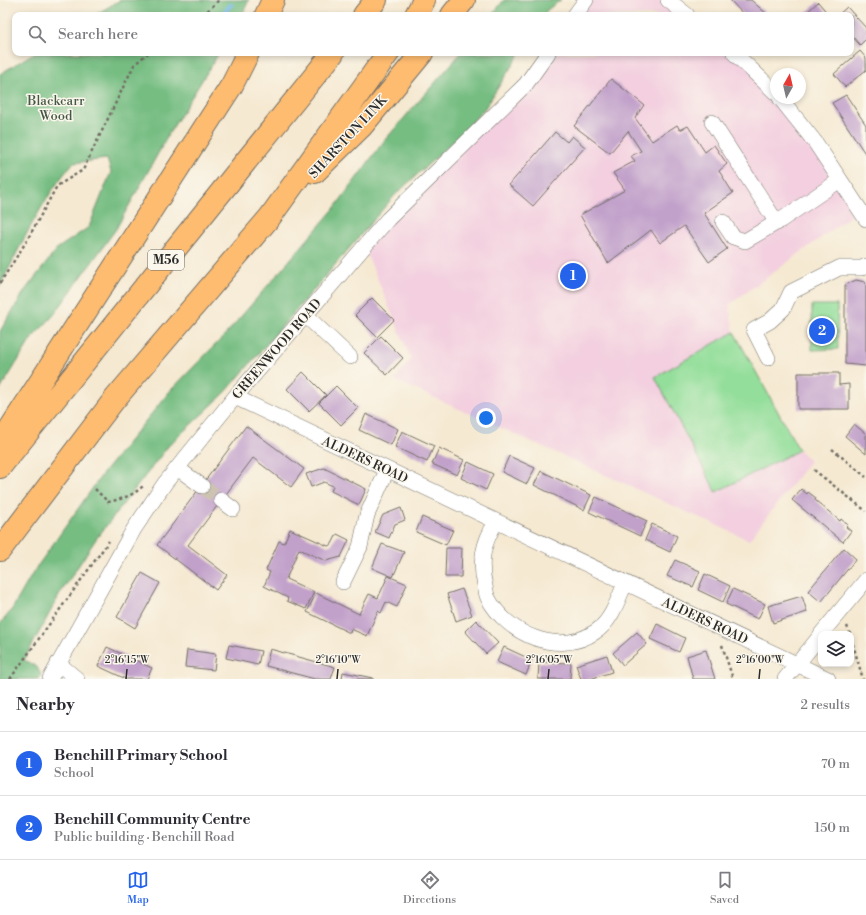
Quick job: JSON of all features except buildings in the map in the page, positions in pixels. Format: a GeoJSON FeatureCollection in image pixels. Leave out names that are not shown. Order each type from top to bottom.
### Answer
{"type":"FeatureCollection","features":[{"type":"Feature","properties":{"kind":"highway"},"geometry":{"type":"LineString","coordinates":[[267,12],[273,0]]}},
{"type":"Feature","properties":{"kind":"highway"},"geometry":{"type":"LineString","coordinates":[[366,12],[376,0]]}},
{"type":"Feature","properties":{"kind":"highway"},"geometry":{"type":"LineString","coordinates":[[418,12],[424,0]]}},
{"type":"Feature","properties":{"kind":"highway"},"geometry":{"type":"LineString","coordinates":[[454,12],[464,0]]}},
{"type":"Feature","properties":{"kind":"highway","name":"M56"},"geometry":{"type":"LineString","coordinates":[[0,444],[232,85],[246,56]]}},
{"type":"Feature","properties":{"kind":"highway","name":"M56"},"geometry":{"type":"LineString","coordinates":[[0,467],[331,56]]}},
{"type":"Feature","properties":{"kind":"highway"},"geometry":{"type":"LineString","coordinates":[[0,550],[114,400],[270,217],[386,56]]}},
{"type":"Feature","properties":{"kind":"highway","name":"SHARSTON LINK"},"geometry":{"type":"LineString","coordinates":[[270,217],[361,127],[420,56]]}},
{"type":"Feature","properties":{"kind":"street"},"geometry":{"type":"LineString","coordinates":[[577,12],[586,0]]}},
{"type":"Feature","properties":{"kind":"street"},"geometry":{"type":"LineString","coordinates":[[668,0],[683,12]]}},
{"type":"Feature","properties":{"kind":"street","name":"GREENWOOD ROAD"},"geometry":{"type":"LineString","coordinates":[[50,679],[134,529],[165,483],[235,397],[388,219],[526,84],[546,56]]}},
{"type":"Feature","properties":{"kind":"street"},"geometry":{"type":"LineString","coordinates":[[737,56],[770,87]]}},
{"type":"Feature","properties":{"kind":"street"},"geometry":{"type":"LineString","coordinates":[[785,104],[815,142],[866,218]]}},
{"type":"Feature","properties":{"kind":"street"},"geometry":{"type":"LineString","coordinates":[[712,122],[777,223]]}},
{"type":"Feature","properties":{"kind":"street"},"geometry":{"type":"LineString","coordinates":[[723,222],[733,237],[745,241],[777,223],[840,180]]}},
{"type":"Feature","properties":{"kind":"street"},"geometry":{"type":"LineString","coordinates":[[768,358],[754,330],[770,321],[783,309],[791,292],[839,268],[862,268],[866,266]]}},
{"type":"Feature","properties":{"kind":"street"},"geometry":{"type":"LineString","coordinates":[[305,316],[350,357]]}},
{"type":"Feature","properties":{"kind":"street","name":"ALDERS ROAD"},"geometry":{"type":"LineString","coordinates":[[235,397],[828,679]]}},
{"type":"Feature","properties":{"kind":"street"},"geometry":{"type":"LineString","coordinates":[[177,468],[202,486]]}},
{"type":"Feature","properties":{"kind":"street"},"geometry":{"type":"LineString","coordinates":[[343,582],[360,547],[368,515],[387,470]]}},
{"type":"Feature","properties":{"kind":"street"},"geometry":{"type":"LineString","coordinates":[[496,522],[487,537],[482,555],[482,576],[488,598],[503,617],[523,633],[549,643],[575,641],[596,632],[611,615],[625,583]]}},
{"type":"Feature","properties":{"kind":"street"},"geometry":{"type":"LineString","coordinates":[[824,631],[866,580]]}},
{"type":"Feature","properties":{"kind":"street"},"geometry":{"type":"LineString","coordinates":[[785,679],[818,638]]}},
{"type":"Feature","properties":{"kind":"street"},"geometry":{"type":"LineString","coordinates":[[58,663],[78,679]]}},
{"type":"Feature","properties":{"kind":"path"},"geometry":{"type":"LineString","coordinates":[[206,12],[219,0]]}},
{"type":"Feature","properties":{"kind":"path"},"geometry":{"type":"LineString","coordinates":[[0,283],[26,242],[57,186],[82,170],[134,65],[144,56]]}},
{"type":"Feature","properties":{"kind":"path"},"geometry":{"type":"LineString","coordinates":[[832,449],[866,477]]}},
{"type":"Feature","properties":{"kind":"path"},"geometry":{"type":"LineString","coordinates":[[814,470],[866,512]]}},
{"type":"Feature","properties":{"kind":"path"},"geometry":{"type":"LineString","coordinates":[[95,489],[108,502],[121,500],[130,496],[149,481],[165,483]]}},
{"type":"Feature","properties":{"kind":"path"},"geometry":{"type":"LineString","coordinates":[[10,679],[111,538]]}},
{"type":"Feature","properties":{"kind":"path"},"geometry":{"type":"LineString","coordinates":[[723,630],[720,638],[733,679]]}},
{"type":"Feature","properties":{"kind":"path"},"geometry":{"type":"LineString","coordinates":[[854,648],[863,679]]}},
{"type":"Feature","properties":{"kind":"shaded area"},"geometry":{"type":"Polygon","coordinates":[[[586,0],[668,0],[683,12],[577,12],[586,0]]]}},
{"type":"Feature","properties":{"kind":"shaded area"},"geometry":{"type":"Polygon","coordinates":[[[545,56],[737,56],[770,87],[770,104],[784,104],[860,209],[729,305],[734,332],[799,450],[810,461],[749,540],[395,380],[411,359],[364,247],[545,56]]]}},
{"type":"Feature","properties":{"kind":"green space"},"geometry":{"type":"Polygon","coordinates":[[[120,0],[249,0],[243,12],[100,12],[120,0]]]}},
{"type":"Feature","properties":{"kind":"green space"},"geometry":{"type":"Polygon","coordinates":[[[504,0],[561,0],[546,12],[494,12],[504,0]]]}},
{"type":"Feature","properties":{"kind":"green space","name":"Blackcarr Wood"},"geometry":{"type":"Polygon","coordinates":[[[29,56],[217,56],[170,132],[116,229],[53,316],[32,338],[0,390],[0,331],[26,289],[58,248],[89,227],[111,172],[107,159],[73,163],[42,206],[0,286],[0,74],[29,56]]]}},
{"type":"Feature","properties":{"kind":"green space"},"geometry":{"type":"Polygon","coordinates":[[[458,56],[518,56],[485,108],[455,140],[395,195],[225,393],[170,444],[96,539],[60,594],[24,660],[37,667],[41,675],[39,679],[0,679],[0,624],[11,611],[34,571],[104,472],[170,391],[225,335],[333,210],[384,141],[458,56]]]}},
{"type":"Feature","properties":{"kind":"green space"},"geometry":{"type":"Polygon","coordinates":[[[812,305],[837,305],[838,349],[812,350],[812,305]]]}},
{"type":"Feature","properties":{"kind":"green space"},"geometry":{"type":"Polygon","coordinates":[[[734,332],[799,450],[716,492],[655,377],[734,332]]]}},
{"type":"Feature","properties":{"kind":"waterway"},"geometry":{"type":"LineString","coordinates":[[224,12],[231,5]]}},
{"type":"Feature","properties":{"kind":"tunnel"},"geometry":{"type":"LineString","coordinates":[[202,486],[221,500]]}},
{"type":"Feature","properties":{"kind":"place","name":"Benchill Primary School"},"geometry":{"type":"Point","coordinates":[573,276]}},
{"type":"Feature","properties":{"kind":"place","name":"Benchill Community Centre"},"geometry":{"type":"Point","coordinates":[822,331]}}]}
